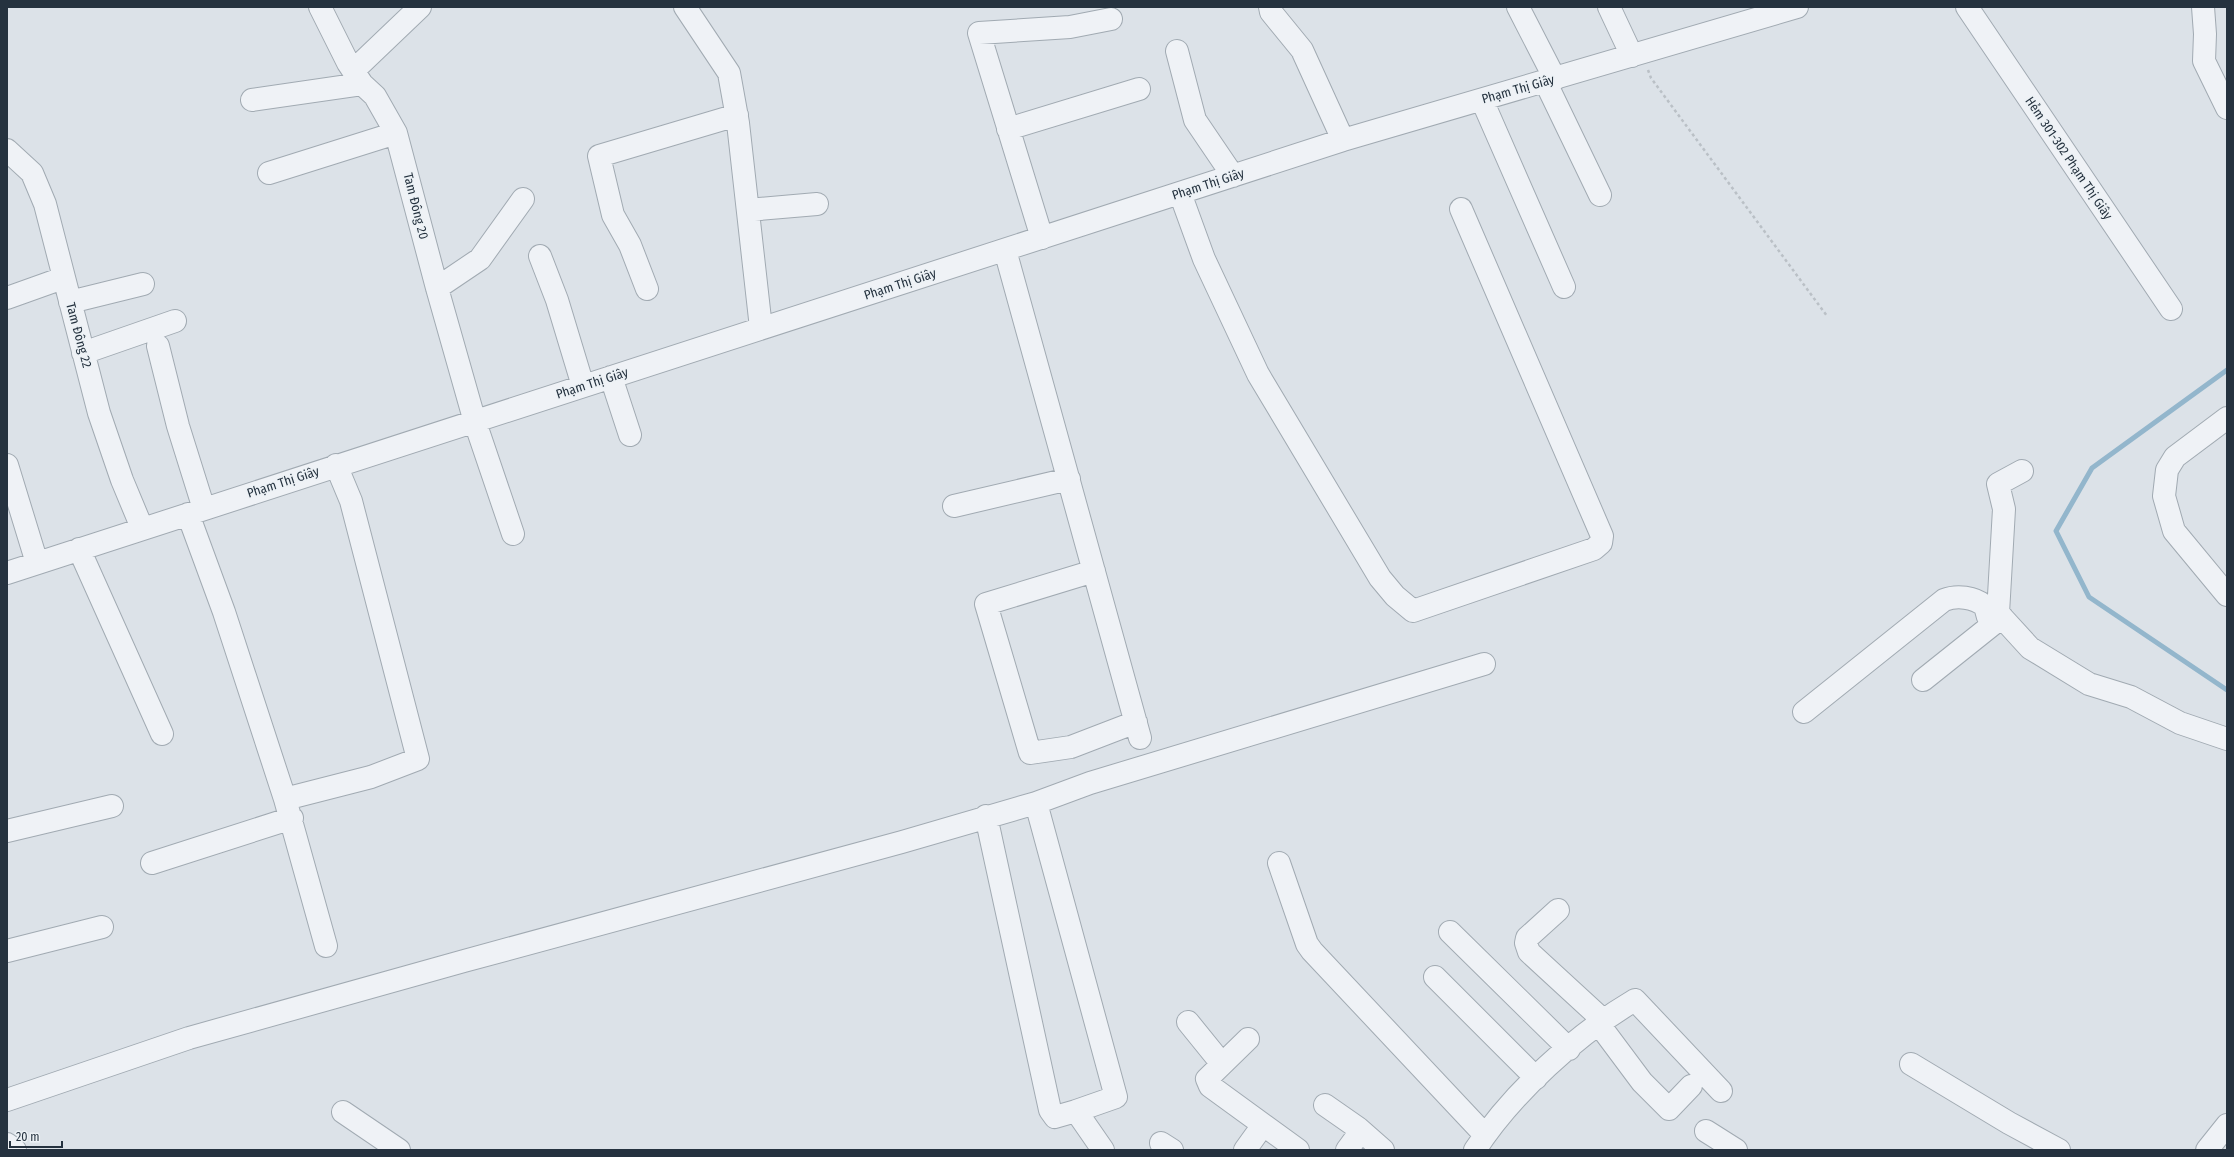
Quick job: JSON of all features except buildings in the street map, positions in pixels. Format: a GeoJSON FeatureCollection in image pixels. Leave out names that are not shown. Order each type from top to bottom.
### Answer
{"type":"FeatureCollection","features":[{"type":"Feature","properties":{"kind":"street","name":"Tam Đông 20"},"geometry":{"type":"LineString","coordinates":[[320,7],[358,77],[375,96],[396,133],[437,288],[475,422],[513,534]]}},
{"type":"Feature","properties":{"kind":"street"},"geometry":{"type":"LineString","coordinates":[[252,100],[358,77],[420,7]]}},
{"type":"Feature","properties":{"kind":"street"},"geometry":{"type":"LineString","coordinates":[[686,7],[728,73],[737,115],[762,328]]}},
{"type":"Feature","properties":{"kind":"street"},"geometry":{"type":"LineString","coordinates":[[1270,7],[1271,12],[1302,50],[1343,140]]}},
{"type":"Feature","properties":{"kind":"street"},"geometry":{"type":"LineString","coordinates":[[1518,7],[1600,195]]}},
{"type":"Feature","properties":{"kind":"street"},"geometry":{"type":"LineString","coordinates":[[1609,7],[1636,54]]}},
{"type":"Feature","properties":{"kind":"street","name":"Phạm Thị Giây"},"geometry":{"type":"LineString","coordinates":[[7,573],[336,465],[475,422],[1343,140],[1797,7]]}},
{"type":"Feature","properties":{"kind":"street","name":"Hẻm 301-302 Phạm Thị Giây"},"geometry":{"type":"LineString","coordinates":[[1967,7],[2171,309]]}},
{"type":"Feature","properties":{"kind":"street"},"geometry":{"type":"LineString","coordinates":[[2203,7],[2206,34],[2204,61],[2207,72],[2227,108]]}},
{"type":"Feature","properties":{"kind":"street"},"geometry":{"type":"LineString","coordinates":[[1042,238],[979,34],[1070,27],[1112,19]]}},
{"type":"Feature","properties":{"kind":"street"},"geometry":{"type":"LineString","coordinates":[[1177,51],[1196,120],[1233,176]]}},
{"type":"Feature","properties":{"kind":"street"},"geometry":{"type":"LineString","coordinates":[[1008,129],[1139,89]]}},
{"type":"Feature","properties":{"kind":"street"},"geometry":{"type":"LineString","coordinates":[[1482,100],[1564,287]]}},
{"type":"Feature","properties":{"kind":"street"},"geometry":{"type":"LineString","coordinates":[[647,289],[630,245],[613,215],[599,156],[737,115]]}},
{"type":"Feature","properties":{"kind":"street"},"geometry":{"type":"LineString","coordinates":[[269,173],[396,133]]}},
{"type":"Feature","properties":{"kind":"street","name":"Tam Đông 22"},"geometry":{"type":"LineString","coordinates":[[7,150],[32,174],[45,204],[99,413],[122,480],[142,528]]}},
{"type":"Feature","properties":{"kind":"street"},"geometry":{"type":"LineString","coordinates":[[1180,193],[1204,259],[1258,374],[1380,578],[1395,596],[1413,611],[1594,549],[1601,543],[1602,536],[1462,209]]}},
{"type":"Feature","properties":{"kind":"street"},"geometry":{"type":"LineString","coordinates":[[437,288],[480,259],[522,199]]}},
{"type":"Feature","properties":{"kind":"street"},"geometry":{"type":"LineString","coordinates":[[748,210],[817,204]]}},
{"type":"Feature","properties":{"kind":"street"},"geometry":{"type":"LineString","coordinates":[[1005,250],[1069,479],[1138,730],[1071,747],[1030,753],[986,604],[1094,571]]}},
{"type":"Feature","properties":{"kind":"street"},"geometry":{"type":"LineString","coordinates":[[540,256],[557,300],[583,386]]}},
{"type":"Feature","properties":{"kind":"street"},"geometry":{"type":"LineString","coordinates":[[7,298],[63,278]]}},
{"type":"Feature","properties":{"kind":"street"},"geometry":{"type":"LineString","coordinates":[[70,302],[143,284]]}},
{"type":"Feature","properties":{"kind":"street"},"geometry":{"type":"LineString","coordinates":[[83,352],[175,321]]}},
{"type":"Feature","properties":{"kind":"street"},"geometry":{"type":"LineString","coordinates":[[158,346],[178,426],[196,511],[224,612],[288,808],[326,946]]}},
{"type":"Feature","properties":{"kind":"street"},"geometry":{"type":"LineString","coordinates":[[611,377],[630,435]]}},
{"type":"Feature","properties":{"kind":"street"},"geometry":{"type":"LineString","coordinates":[[2227,418],[2175,457],[2167,470],[2164,496],[2174,531],[2227,595]]}},
{"type":"Feature","properties":{"kind":"street"},"geometry":{"type":"LineString","coordinates":[[7,465],[37,563]]}},
{"type":"Feature","properties":{"kind":"street"},"geometry":{"type":"LineString","coordinates":[[152,863],[288,808],[418,758],[351,501],[336,465]]}},
{"type":"Feature","properties":{"kind":"street"},"geometry":{"type":"LineString","coordinates":[[2022,471],[1998,484],[2004,509],[2000,615],[2030,648],[2088,684],[2131,697],[2180,723],[2227,739]]}},
{"type":"Feature","properties":{"kind":"street"},"geometry":{"type":"LineString","coordinates":[[954,506],[1069,479]]}},
{"type":"Feature","properties":{"kind":"street"},"geometry":{"type":"LineString","coordinates":[[79,549],[162,734]]}},
{"type":"Feature","properties":{"kind":"street"},"geometry":{"type":"LineString","coordinates":[[1804,712],[1944,600],[1952,597],[1972,599],[1985,606],[1988,617],[2000,615]]}},
{"type":"Feature","properties":{"kind":"street"},"geometry":{"type":"LineString","coordinates":[[1922,680],[2000,615]]}},
{"type":"Feature","properties":{"kind":"street"},"geometry":{"type":"LineString","coordinates":[[7,1100],[189,1038],[457,963],[902,842],[986,816],[1036,803],[1090,783],[1484,664]]}},
{"type":"Feature","properties":{"kind":"street"},"geometry":{"type":"LineString","coordinates":[[986,816],[1050,1110],[1055,1117],[1116,1097],[1036,803]]}},
{"type":"Feature","properties":{"kind":"street"},"geometry":{"type":"LineString","coordinates":[[7,831],[112,806]]}},
{"type":"Feature","properties":{"kind":"street"},"geometry":{"type":"LineString","coordinates":[[1279,863],[1307,944],[1312,951],[1480,1143],[1536,1078],[1600,1022],[1634,1000],[1721,1091]]}},
{"type":"Feature","properties":{"kind":"street"},"geometry":{"type":"LineString","coordinates":[[1558,910],[1527,938],[1526,943],[1529,952],[1600,1022],[1642,1082],[1669,1109],[1691,1086]]}},
{"type":"Feature","properties":{"kind":"street"},"geometry":{"type":"LineString","coordinates":[[7,951],[102,927]]}},
{"type":"Feature","properties":{"kind":"street"},"geometry":{"type":"LineString","coordinates":[[1450,932],[1569,1049]]}},
{"type":"Feature","properties":{"kind":"street"},"geometry":{"type":"LineString","coordinates":[[1435,977],[1536,1078]]}},
{"type":"Feature","properties":{"kind":"street"},"geometry":{"type":"LineString","coordinates":[[1188,1022],[1222,1064]]}},
{"type":"Feature","properties":{"kind":"street"},"geometry":{"type":"LineString","coordinates":[[1248,1038],[1207,1079],[1210,1086],[1298,1150]]}},
{"type":"Feature","properties":{"kind":"street"},"geometry":{"type":"LineString","coordinates":[[1911,1064],[2009,1124],[2060,1150]]}},
{"type":"Feature","properties":{"kind":"street"},"geometry":{"type":"LineString","coordinates":[[1325,1105],[1361,1131],[1382,1150]]}},
{"type":"Feature","properties":{"kind":"street"},"geometry":{"type":"LineString","coordinates":[[1076,1111],[1103,1150]]}},
{"type":"Feature","properties":{"kind":"street"},"geometry":{"type":"LineString","coordinates":[[343,1112],[399,1150]]}},
{"type":"Feature","properties":{"kind":"street"},"geometry":{"type":"LineString","coordinates":[[1245,1150],[1263,1125]]}},
{"type":"Feature","properties":{"kind":"street"},"geometry":{"type":"LineString","coordinates":[[2207,1150],[2227,1125]]}},
{"type":"Feature","properties":{"kind":"street"},"geometry":{"type":"LineString","coordinates":[[1347,1150],[1361,1131]]}},
{"type":"Feature","properties":{"kind":"street"},"geometry":{"type":"LineString","coordinates":[[1706,1131],[1736,1150]]}},
{"type":"Feature","properties":{"kind":"street"},"geometry":{"type":"LineString","coordinates":[[7,1144],[15,1150]]}},
{"type":"Feature","properties":{"kind":"path"},"geometry":{"type":"LineString","coordinates":[[1636,54],[1651,78],[1827,316]]}},
{"type":"Feature","properties":{"kind":"waterway"},"geometry":{"type":"LineString","coordinates":[[2227,370],[2092,468],[2056,531],[2089,597],[2227,690]]}}]}
